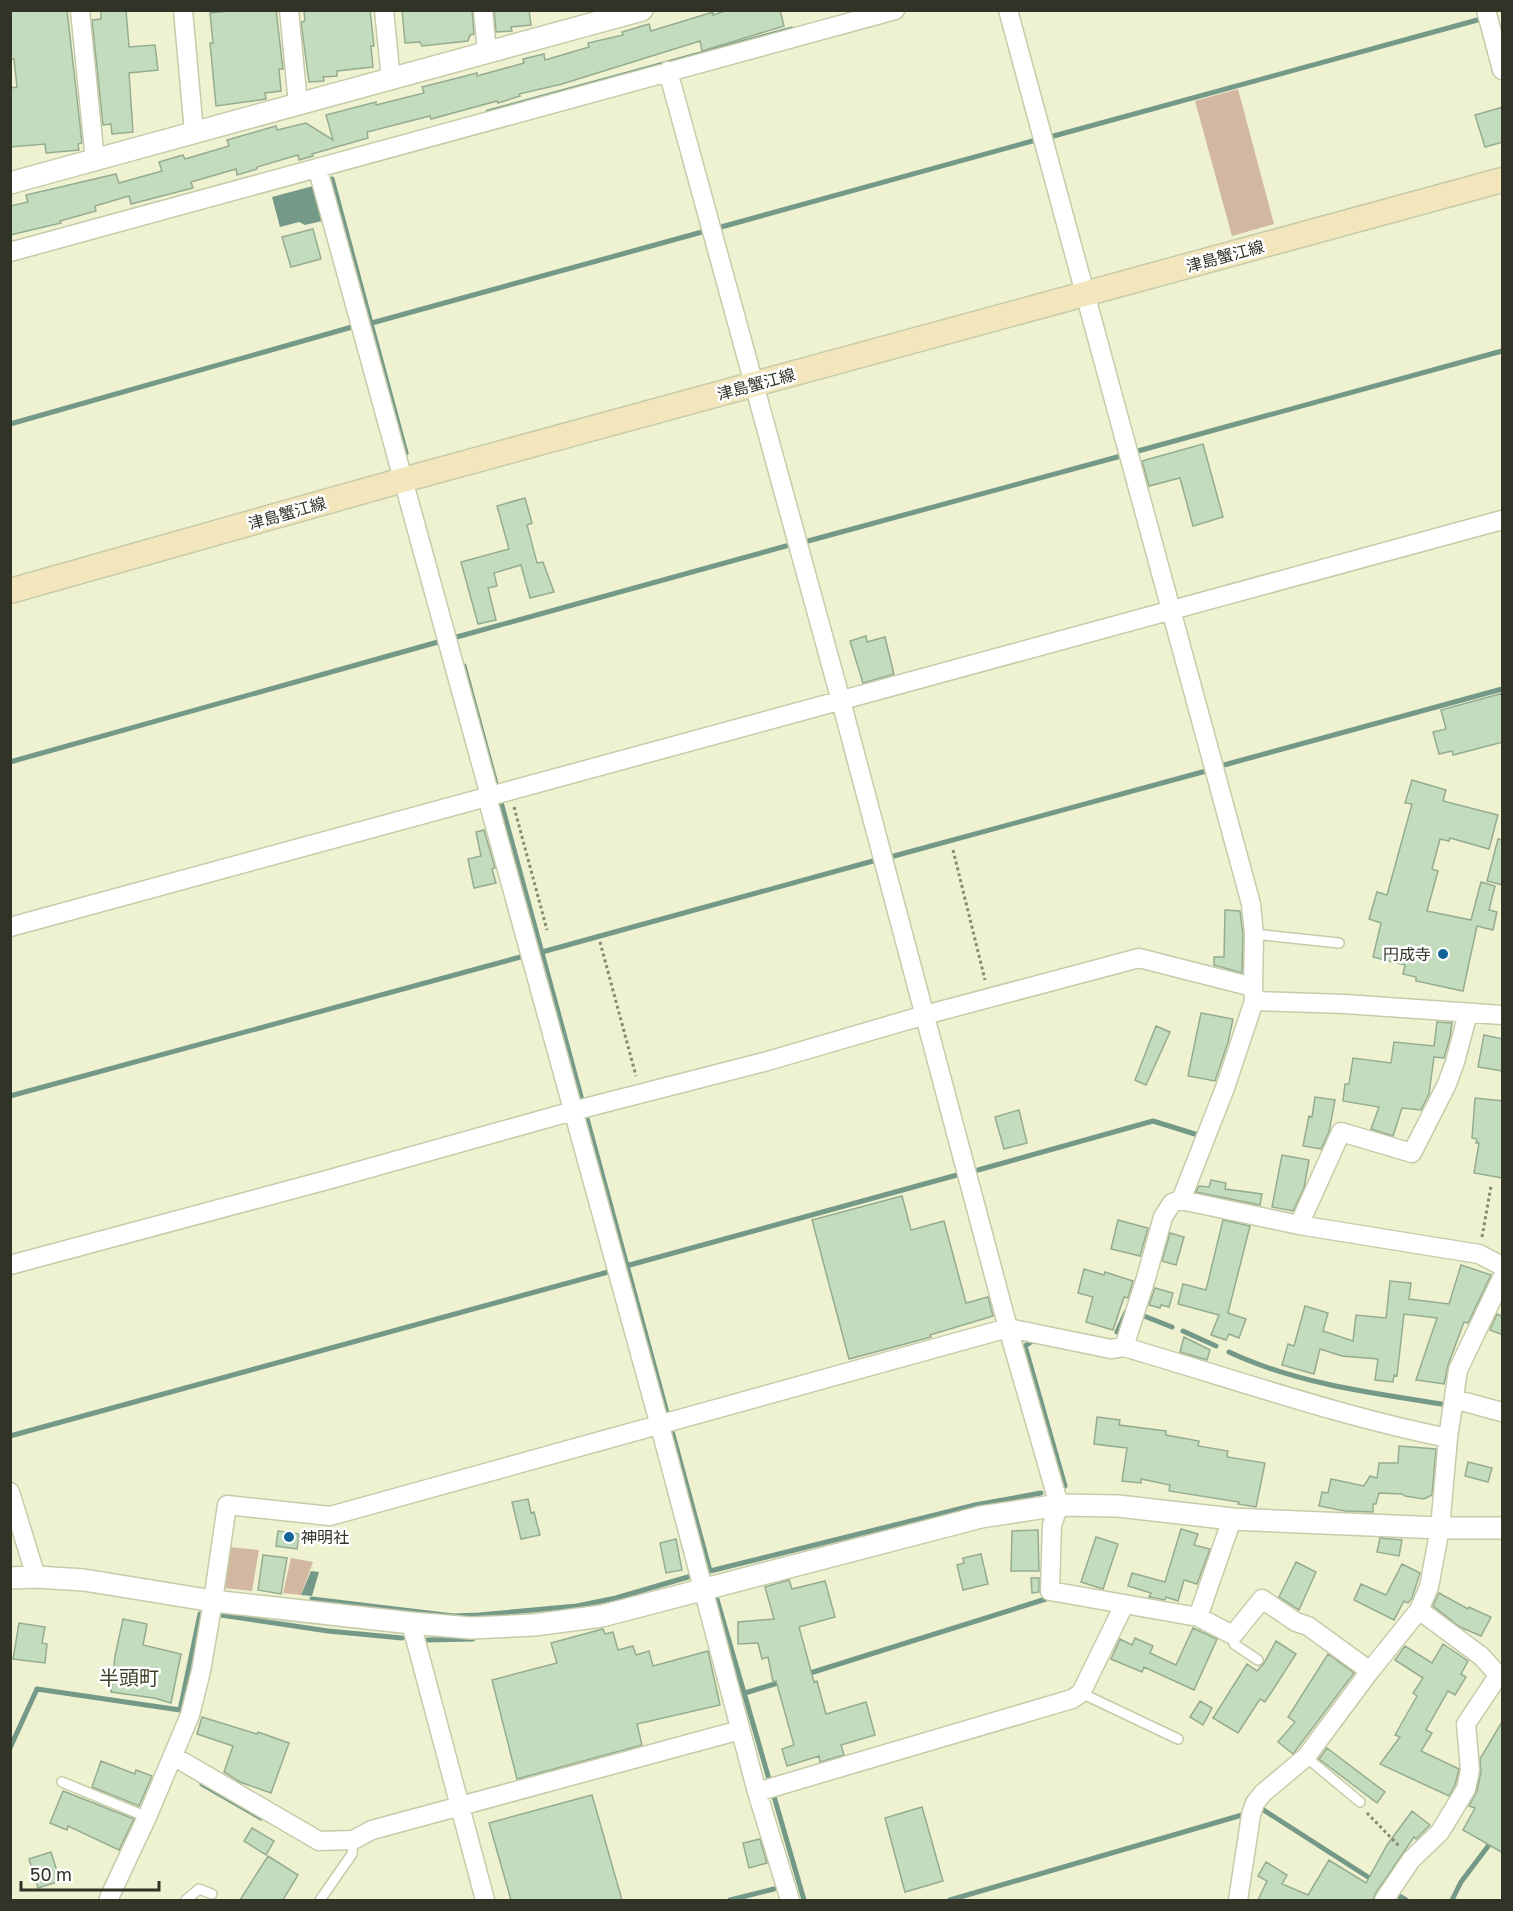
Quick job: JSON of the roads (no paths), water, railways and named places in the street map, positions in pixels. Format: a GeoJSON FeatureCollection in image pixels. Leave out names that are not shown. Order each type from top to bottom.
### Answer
{"type":"FeatureCollection","features":[{"type":"Feature","properties":{"kind":"main road","name":"津島蟹江線"},"geometry":{"type":"LineString","coordinates":[[10,591],[403,480],[1503,180]]}},
{"type":"Feature","properties":{"kind":"street"},"geometry":{"type":"LineString","coordinates":[[80,10],[95,161]]}},
{"type":"Feature","properties":{"kind":"street"},"geometry":{"type":"LineString","coordinates":[[183,10],[194,132]]}},
{"type":"Feature","properties":{"kind":"street"},"geometry":{"type":"LineString","coordinates":[[288,10],[298,104]]}},
{"type":"Feature","properties":{"kind":"street"},"geometry":{"type":"LineString","coordinates":[[384,10],[391,80]]}},
{"type":"Feature","properties":{"kind":"street"},"geometry":{"type":"LineString","coordinates":[[483,10],[487,53]]}},
{"type":"Feature","properties":{"kind":"street"},"geometry":{"type":"LineString","coordinates":[[10,183],[487,53],[581,19],[642,10]]}},
{"type":"Feature","properties":{"kind":"street"},"geometry":{"type":"LineString","coordinates":[[10,252],[318,170],[895,10]]}},
{"type":"Feature","properties":{"kind":"street"},"geometry":{"type":"LineString","coordinates":[[1008,10],[1251,904],[1254,934],[1253,994],[1225,1088],[1181,1200]]}},
{"type":"Feature","properties":{"kind":"street"},"geometry":{"type":"LineString","coordinates":[[1486,10],[1503,70]]}},
{"type":"Feature","properties":{"kind":"street"},"geometry":{"type":"LineString","coordinates":[[668,72],[841,701],[1008,1328],[1059,1505],[1053,1525],[1050,1591],[1198,1617],[1233,1635],[1262,1599],[1296,1622],[1308,1626],[1370,1671]]}},
{"type":"Feature","properties":{"kind":"street"},"geometry":{"type":"LineString","coordinates":[[318,170],[403,480],[497,795],[667,1423],[702,1588],[740,1730],[767,1789],[790,1900]]}},
{"type":"Feature","properties":{"kind":"street"},"geometry":{"type":"LineString","coordinates":[[10,927],[1503,520]]}},
{"type":"Feature","properties":{"kind":"street"},"geometry":{"type":"LineString","coordinates":[[10,1265],[327,1180],[582,1108],[764,1062],[926,1015],[1139,958],[1253,994],[1345,1004],[1503,1015]]}},
{"type":"Feature","properties":{"kind":"street"},"geometry":{"type":"LineString","coordinates":[[1299,1225],[1341,1132],[1412,1153],[1447,1083],[1468,1013]]}},
{"type":"Feature","properties":{"kind":"street"},"geometry":{"type":"LineString","coordinates":[[1124,1347],[1163,1216],[1172,1203],[1181,1200],[1299,1225],[1479,1254],[1503,1266]]}},
{"type":"Feature","properties":{"kind":"street"},"geometry":{"type":"LineString","coordinates":[[1238,1900],[1251,1815],[1255,1803],[1263,1793],[1306,1757],[1419,1610],[1429,1587],[1440,1528],[1448,1438],[1458,1370],[1503,1278]]}},
{"type":"Feature","properties":{"kind":"street"},"geometry":{"type":"LineString","coordinates":[[106,1900],[147,1816],[190,1715],[201,1671],[227,1505],[330,1516],[1008,1328],[1111,1349],[1124,1347],[1345,1413],[1448,1438]]}},
{"type":"Feature","properties":{"kind":"street"},"geometry":{"type":"LineString","coordinates":[[1454,1398],[1503,1412]]}},
{"type":"Feature","properties":{"kind":"street"},"geometry":{"type":"LineString","coordinates":[[10,1492],[36,1577]]}},
{"type":"Feature","properties":{"kind":"street"},"geometry":{"type":"LineString","coordinates":[[10,1578],[84,1580],[213,1601],[471,1628],[534,1625],[602,1616],[702,1588],[981,1517],[1059,1505],[1118,1506],[1232,1519],[1440,1528],[1503,1528]]}},
{"type":"Feature","properties":{"kind":"street"},"geometry":{"type":"LineString","coordinates":[[1198,1617],[1232,1519]]}},
{"type":"Feature","properties":{"kind":"street"},"geometry":{"type":"LineString","coordinates":[[767,1789],[1072,1700],[1081,1693],[1124,1605]]}},
{"type":"Feature","properties":{"kind":"street"},"geometry":{"type":"LineString","coordinates":[[1384,1900],[1411,1860],[1440,1832],[1466,1789],[1470,1770],[1466,1724],[1500,1677],[1481,1656],[1419,1610]]}},
{"type":"Feature","properties":{"kind":"street"},"geometry":{"type":"LineString","coordinates":[[411,1623],[485,1900]]}},
{"type":"Feature","properties":{"kind":"street"},"geometry":{"type":"LineString","coordinates":[[173,1756],[319,1841],[353,1840],[372,1830],[740,1730]]}},
{"type":"Feature","properties":{"kind":"lane"},"geometry":{"type":"LineString","coordinates":[[1254,934],[1339,943]]}},
{"type":"Feature","properties":{"kind":"lane"},"geometry":{"type":"LineString","coordinates":[[1233,1635],[1234,1644],[1258,1660]]}},
{"type":"Feature","properties":{"kind":"lane"},"geometry":{"type":"LineString","coordinates":[[1081,1693],[1178,1739]]}},
{"type":"Feature","properties":{"kind":"lane"},"geometry":{"type":"LineString","coordinates":[[1306,1757],[1360,1802]]}},
{"type":"Feature","properties":{"kind":"lane"},"geometry":{"type":"LineString","coordinates":[[62,1782],[147,1816]]}},
{"type":"Feature","properties":{"kind":"lane"},"geometry":{"type":"LineString","coordinates":[[320,1900],[352,1854],[353,1840]]}},
{"type":"Feature","properties":{"kind":"lane"},"geometry":{"type":"LineString","coordinates":[[186,1900],[199,1889],[212,1894]]}},
{"type":"Feature","properties":{"kind":"waterway"},"geometry":{"type":"LineString","coordinates":[[1050,137],[1481,19]]}},
{"type":"Feature","properties":{"kind":"waterway"},"geometry":{"type":"LineString","coordinates":[[488,112],[792,29]]}},
{"type":"Feature","properties":{"kind":"waterway"},"geometry":{"type":"LineString","coordinates":[[721,227],[1036,140]]}},
{"type":"Feature","properties":{"kind":"waterway"},"geometry":{"type":"LineString","coordinates":[[332,179],[406,453]]}},
{"type":"Feature","properties":{"kind":"waterway"},"geometry":{"type":"LineString","coordinates":[[368,324],[702,232]]}},
{"type":"Feature","properties":{"kind":"waterway"},"geometry":{"type":"LineString","coordinates":[[10,424],[352,327]]}},
{"type":"Feature","properties":{"kind":"waterway"},"geometry":{"type":"LineString","coordinates":[[1138,451],[1502,351]]}},
{"type":"Feature","properties":{"kind":"waterway"},"geometry":{"type":"LineString","coordinates":[[808,541],[1121,456]]}},
{"type":"Feature","properties":{"kind":"waterway"},"geometry":{"type":"LineString","coordinates":[[453,638],[786,546]]}},
{"type":"Feature","properties":{"kind":"waterway"},"geometry":{"type":"LineString","coordinates":[[10,762],[438,642]]}},
{"type":"Feature","properties":{"kind":"waterway"},"geometry":{"type":"LineString","coordinates":[[464,666],[710,1571],[975,1505],[1041,1493]]}},
{"type":"Feature","properties":{"kind":"waterway"},"geometry":{"type":"LineString","coordinates":[[1224,765],[1502,689]]}},
{"type":"Feature","properties":{"kind":"waterway"},"geometry":{"type":"LineString","coordinates":[[894,856],[1206,771]]}},
{"type":"Feature","properties":{"kind":"waterway"},"geometry":{"type":"LineString","coordinates":[[542,952],[873,861]]}},
{"type":"Feature","properties":{"kind":"waterway"},"geometry":{"type":"LineString","coordinates":[[10,1096],[524,956]]}},
{"type":"Feature","properties":{"kind":"waterway"},"geometry":{"type":"LineString","coordinates":[[978,1170],[1153,1121],[1198,1135]]}},
{"type":"Feature","properties":{"kind":"waterway"},"geometry":{"type":"LineString","coordinates":[[626,1266],[957,1175]]}},
{"type":"Feature","properties":{"kind":"waterway"},"geometry":{"type":"LineString","coordinates":[[10,1436],[608,1272]]}},
{"type":"Feature","properties":{"kind":"waterway"},"geometry":{"type":"LineString","coordinates":[[1117,1332],[1126,1312]]}},
{"type":"Feature","properties":{"kind":"waterway"},"geometry":{"type":"LineString","coordinates":[[1144,1316],[1172,1327]]}},
{"type":"Feature","properties":{"kind":"waterway"},"geometry":{"type":"LineString","coordinates":[[1183,1331],[1216,1346]]}},
{"type":"Feature","properties":{"kind":"waterway"},"geometry":{"type":"LineString","coordinates":[[1034,1340],[1025,1346],[1065,1486]]}},
{"type":"Feature","properties":{"kind":"waterway"},"geometry":{"type":"LineString","coordinates":[[1229,1352],[1280,1372],[1333,1386],[1442,1404]]}},
{"type":"Feature","properties":{"kind":"waterway"},"geometry":{"type":"LineString","coordinates":[[312,1599],[453,1616],[479,1615],[577,1606],[616,1598],[688,1577]]}},
{"type":"Feature","properties":{"kind":"waterway"},"geometry":{"type":"LineString","coordinates":[[716,1596],[804,1900]]}},
{"type":"Feature","properties":{"kind":"waterway"},"geometry":{"type":"LineString","coordinates":[[807,1674],[1046,1599]]}},
{"type":"Feature","properties":{"kind":"waterway"},"geometry":{"type":"LineString","coordinates":[[10,1748],[37,1689],[180,1710],[200,1614]]}},
{"type":"Feature","properties":{"kind":"waterway"},"geometry":{"type":"LineString","coordinates":[[221,1615],[328,1631],[402,1638]]}},
{"type":"Feature","properties":{"kind":"waterway"},"geometry":{"type":"LineString","coordinates":[[426,1640],[473,1639]]}},
{"type":"Feature","properties":{"kind":"waterway"},"geometry":{"type":"LineString","coordinates":[[745,1693],[781,1682]]}},
{"type":"Feature","properties":{"kind":"waterway"},"geometry":{"type":"LineString","coordinates":[[202,1784],[261,1818]]}},
{"type":"Feature","properties":{"kind":"waterway"},"geometry":{"type":"LineString","coordinates":[[1262,1809],[1382,1886]]}},
{"type":"Feature","properties":{"kind":"waterway"},"geometry":{"type":"LineString","coordinates":[[950,1900],[1242,1815]]}},
{"type":"Feature","properties":{"kind":"waterway"},"geometry":{"type":"LineString","coordinates":[[1452,1900],[1461,1882],[1492,1841]]}},
{"type":"Feature","properties":{"kind":"waterway"},"geometry":{"type":"LineString","coordinates":[[730,1900],[774,1889]]}},
{"type":"Feature","properties":{"kind":"waterway"},"geometry":{"type":"LineString","coordinates":[[1396,1894],[1406,1900]]}},
{"type":"Feature","properties":{"kind":"place","name":"円成寺"},"geometry":{"type":"Point","coordinates":[1443,954]}},
{"type":"Feature","properties":{"kind":"place","name":"神明社"},"geometry":{"type":"Point","coordinates":[289,1537]}},
{"type":"Feature","properties":{"kind":"district","name":"半頭町"},"geometry":{"type":"Point","coordinates":[129,1678]}}]}
